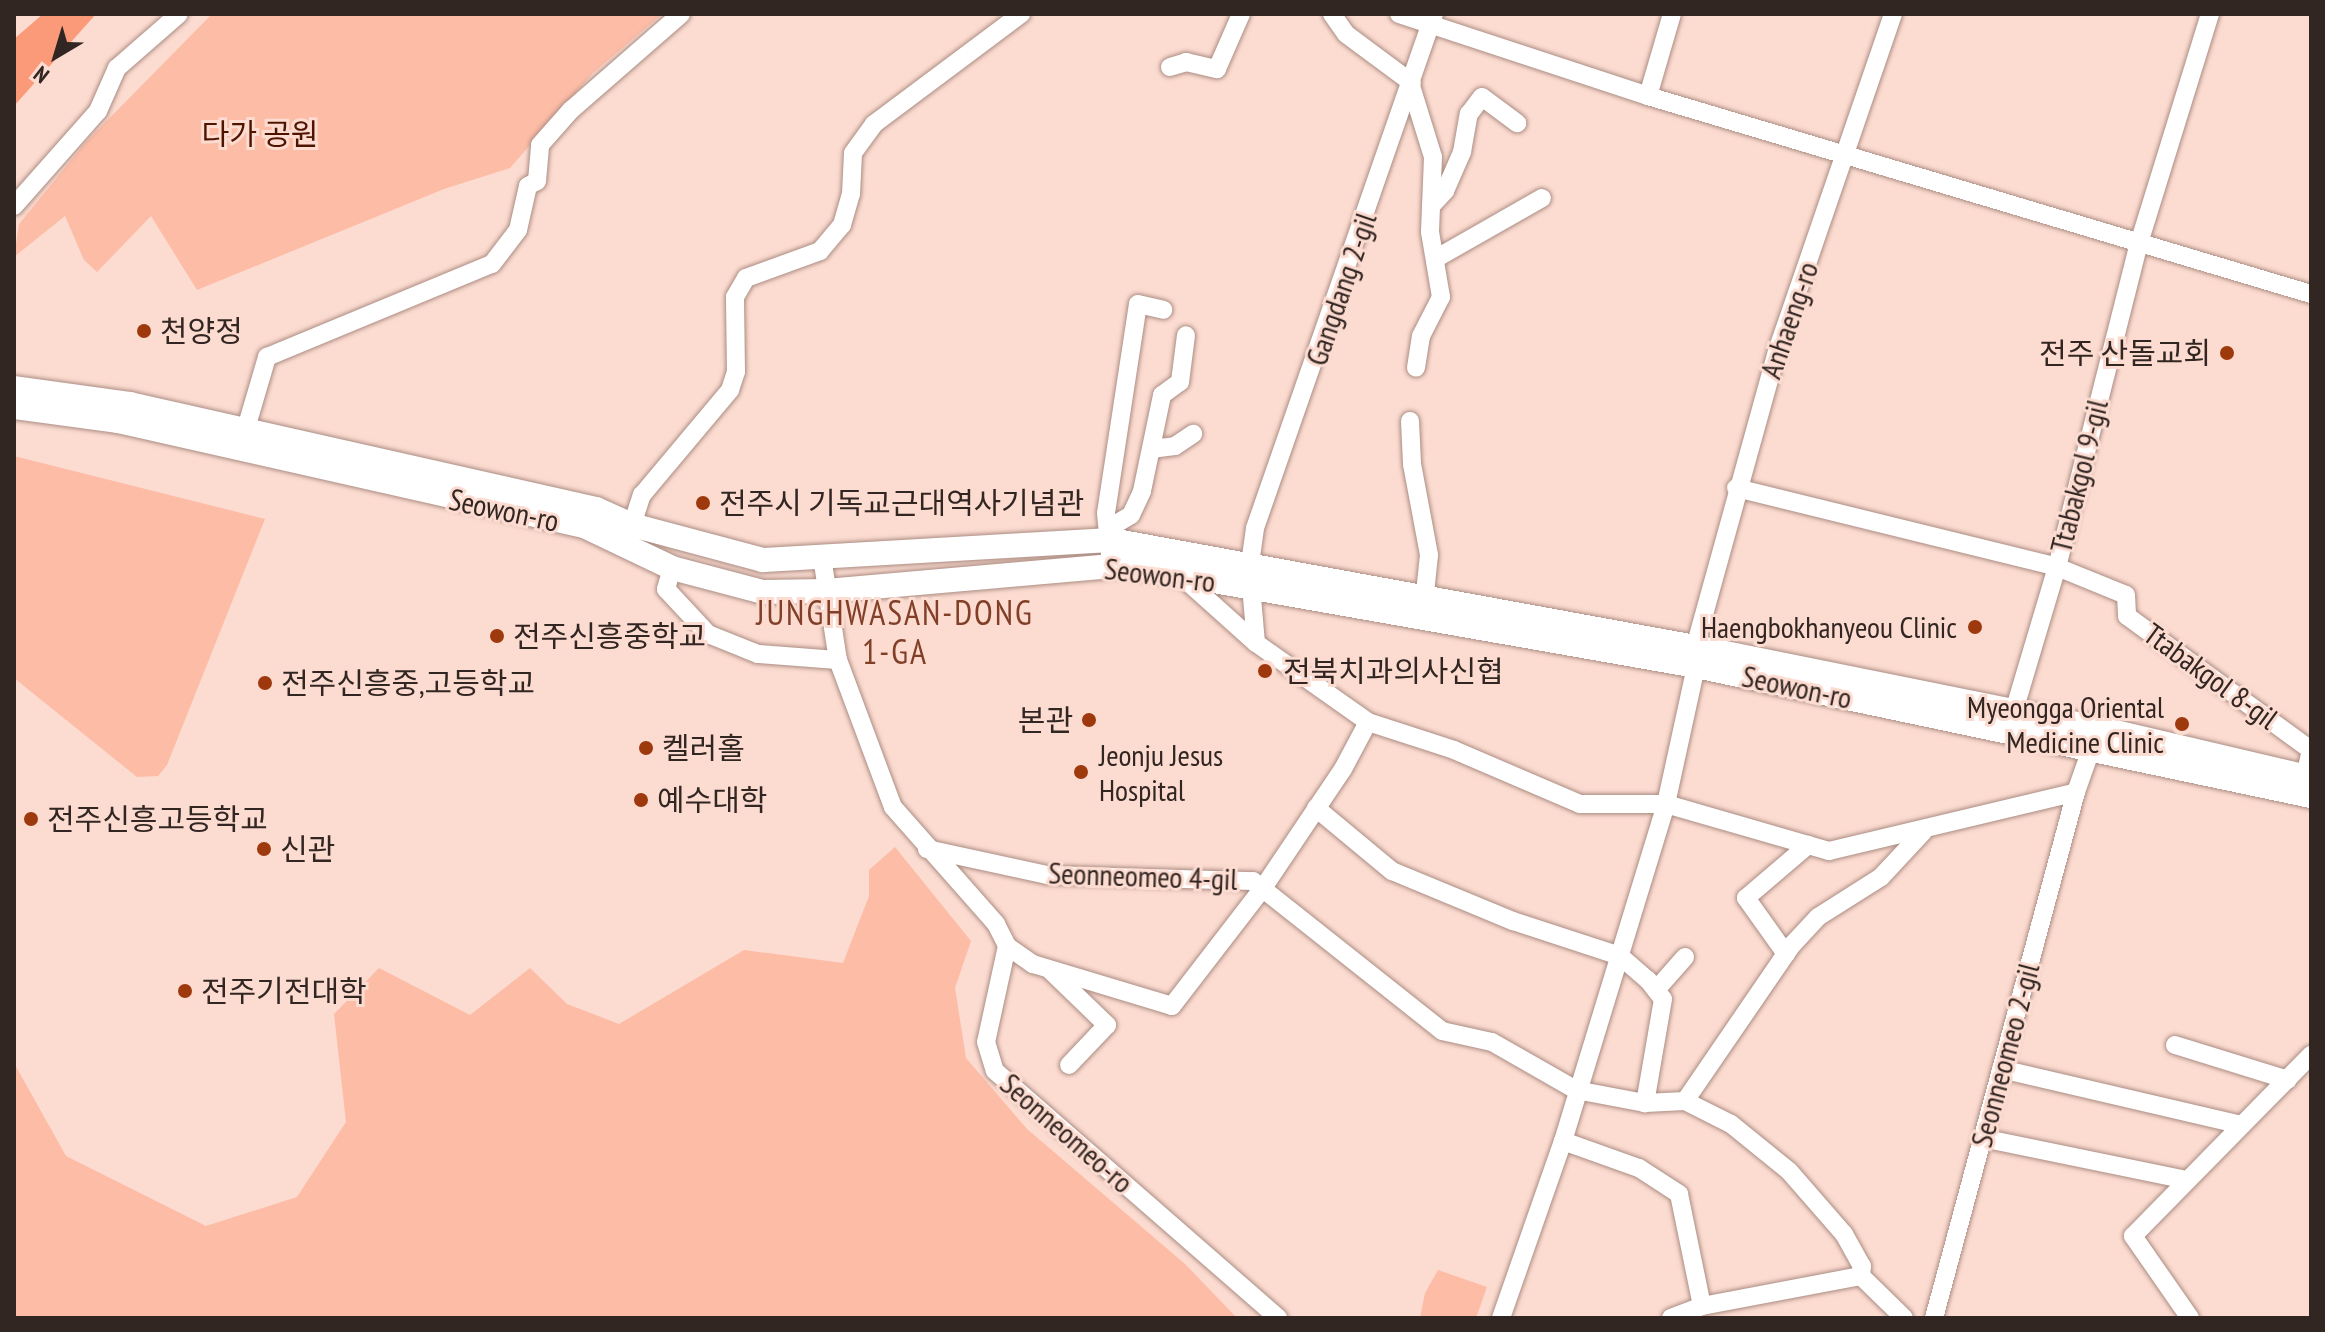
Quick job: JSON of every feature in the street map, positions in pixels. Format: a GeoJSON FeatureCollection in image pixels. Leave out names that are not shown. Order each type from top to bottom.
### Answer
{"type":"FeatureCollection","features":[{"type":"Feature","properties":{"kind":"street"},"geometry":{"type":"LineString","coordinates":[[14,206],[98,111],[117,68],[179,14]]}},
{"type":"Feature","properties":{"kind":"street"},"geometry":{"type":"LineString","coordinates":[[242,442],[267,357],[492,264],[518,230],[528,186],[537,181],[540,145],[571,110],[681,14]]}},
{"type":"Feature","properties":{"kind":"street"},"geometry":{"type":"LineString","coordinates":[[632,525],[642,495],[730,390],[736,372],[735,297],[746,278],[820,251],[842,225],[851,194],[853,153],[874,124],[1021,14]]}},
{"type":"Feature","properties":{"kind":"street"},"geometry":{"type":"LineString","coordinates":[[1170,67],[1186,62],[1217,69],[1241,14]]}},
{"type":"Feature","properties":{"kind":"street"},"geometry":{"type":"LineString","coordinates":[[1332,14],[1346,34],[1411,84],[1433,157],[1431,206],[1441,297],[1421,336],[1416,368]]}},
{"type":"Feature","properties":{"kind":"street"},"geometry":{"type":"LineString","coordinates":[[1399,14],[1433,19],[1648,96],[2140,240],[2311,294]]}},
{"type":"Feature","properties":{"kind":"street"},"geometry":{"type":"LineString","coordinates":[[1648,96],[1672,14]]}},
{"type":"Feature","properties":{"kind":"street","name":"Anhaeng-ro"},"geometry":{"type":"LineString","coordinates":[[1501,1318],[1563,1141],[1576,1090],[1666,804],[1696,656],[1736,488],[1777,351],[1848,154],[1893,14]]}},
{"type":"Feature","properties":{"kind":"street","name":"Ttabakgol 9-gil"},"geometry":{"type":"LineString","coordinates":[[2014,711],[2057,567],[2140,240],[2210,14]]}},
{"type":"Feature","properties":{"kind":"street","name":"Gangdang 2-gil"},"geometry":{"type":"LineString","coordinates":[[1251,575],[1255,528],[1433,19]]}},
{"type":"Feature","properties":{"kind":"street"},"geometry":{"type":"LineString","coordinates":[[1431,206],[1445,191],[1462,152],[1469,114],[1482,97],[1517,123]]}},
{"type":"Feature","properties":{"kind":"street"},"geometry":{"type":"LineString","coordinates":[[1435,259],[1542,198]]}},
{"type":"Feature","properties":{"kind":"street"},"geometry":{"type":"LineString","coordinates":[[1111,565],[1111,533],[1106,513],[1138,304],[1163,310]]}},
{"type":"Feature","properties":{"kind":"street"},"geometry":{"type":"LineString","coordinates":[[1111,533],[1131,515],[1151,449],[1162,395],[1180,382],[1186,335]]}},
{"type":"Feature","properties":{"kind":"street","name":"Seowon-ro"},"geometry":{"type":"LineString","coordinates":[[14,388],[130,404],[242,442],[584,526],[672,568],[763,592],[827,591],[1111,565],[1181,565],[1425,594],[1696,656],[2309,784]]}},
{"type":"Feature","properties":{"kind":"street","name":"Seowon-ro"},"geometry":{"type":"LineString","coordinates":[[14,407],[242,442],[596,509],[632,525],[763,560],[1111,533],[1181,565]]}},
{"type":"Feature","properties":{"kind":"street"},"geometry":{"type":"LineString","coordinates":[[1410,421],[1412,464],[1429,555],[1425,594]]}},
{"type":"Feature","properties":{"kind":"street"},"geometry":{"type":"LineString","coordinates":[[1151,449],[1175,446],[1193,434]]}},
{"type":"Feature","properties":{"kind":"street"},"geometry":{"type":"LineString","coordinates":[[1736,488],[2057,567]]}},
{"type":"Feature","properties":{"kind":"street"},"geometry":{"type":"LineString","coordinates":[[822,557],[838,660],[893,807],[996,924],[1007,946]]}},
{"type":"Feature","properties":{"kind":"street"},"geometry":{"type":"LineString","coordinates":[[1181,565],[1256,643],[1368,722],[1421,739],[1580,804],[1666,804],[1829,851],[1923,832],[2076,792]]}},
{"type":"Feature","properties":{"kind":"street","name":"Ttabakgol 8-gil"},"geometry":{"type":"LineString","coordinates":[[2057,567],[2126,595],[2127,616],[2311,750],[2309,784]]}},
{"type":"Feature","properties":{"kind":"street"},"geometry":{"type":"LineString","coordinates":[[672,568],[666,589],[708,634],[758,654],[838,660]]}},
{"type":"Feature","properties":{"kind":"street"},"geometry":{"type":"LineString","coordinates":[[1251,575],[1256,643]]}},
{"type":"Feature","properties":{"kind":"street","name":"Seowon-ro"},"geometry":{"type":"LineString","coordinates":[[1251,575],[2014,711],[2095,740]]}},
{"type":"Feature","properties":{"kind":"street","name":"Seonneomeo 4-gil"},"geometry":{"type":"LineString","coordinates":[[1007,946],[1049,969],[1172,1006],[1263,888],[1368,722]]}},
{"type":"Feature","properties":{"kind":"street","name":"Seonneomeo 2-gil"},"geometry":{"type":"LineString","coordinates":[[1934,1318],[2076,792],[2095,740]]}},
{"type":"Feature","properties":{"kind":"street"},"geometry":{"type":"LineString","coordinates":[[1316,808],[1392,871],[1550,934],[1620,956],[1663,999],[1645,1103]]}},
{"type":"Feature","properties":{"kind":"street"},"geometry":{"type":"LineString","coordinates":[[1861,1276],[1862,1266],[1844,1234],[1789,1171],[1756,1141],[1685,1101],[1786,954],[1818,917],[1881,877],[1923,832]]}},
{"type":"Feature","properties":{"kind":"street"},"geometry":{"type":"LineString","coordinates":[[1786,954],[1746,898],[1808,845]]}},
{"type":"Feature","properties":{"kind":"street","name":"Seonneomeo 4-gil"},"geometry":{"type":"LineString","coordinates":[[927,849],[1047,875],[1154,882],[1202,876],[1253,881],[1442,1031],[1492,1042],[1576,1090],[1645,1103],[1685,1101]]}},
{"type":"Feature","properties":{"kind":"street","name":"Seonneomeo-ro"},"geometry":{"type":"LineString","coordinates":[[1007,946],[986,1042],[995,1071],[1278,1318]]}},
{"type":"Feature","properties":{"kind":"street"},"geometry":{"type":"LineString","coordinates":[[1656,990],[1685,957]]}},
{"type":"Feature","properties":{"kind":"street"},"geometry":{"type":"LineString","coordinates":[[1049,969],[1107,1025],[1069,1065]]}},
{"type":"Feature","properties":{"kind":"street"},"geometry":{"type":"LineString","coordinates":[[2175,1045],[2288,1080]]}},
{"type":"Feature","properties":{"kind":"street"},"geometry":{"type":"LineString","coordinates":[[2190,1318],[2133,1236],[2311,1055]]}},
{"type":"Feature","properties":{"kind":"street"},"geometry":{"type":"LineString","coordinates":[[2001,1069],[2242,1125]]}},
{"type":"Feature","properties":{"kind":"street"},"geometry":{"type":"LineString","coordinates":[[1982,1138],[2187,1180]]}},
{"type":"Feature","properties":{"kind":"street"},"geometry":{"type":"LineString","coordinates":[[1563,1141],[1650,1174],[1679,1194],[1702,1306]]}},
{"type":"Feature","properties":{"kind":"street"},"geometry":{"type":"LineString","coordinates":[[1671,1318],[1702,1306],[1861,1276]]}},
{"type":"Feature","properties":{"kind":"street"},"geometry":{"type":"LineString","coordinates":[[1861,1276],[1904,1318]]}},
{"type":"Feature","properties":{"kind":"green space","name":"다가 공원"},"geometry":{"type":"Polygon","coordinates":[[[212,14],[662,14],[593,73],[510,168],[444,189],[197,290],[151,216],[97,272],[84,260],[65,216],[14,257],[19,224],[86,142],[212,14]]]}},
{"type":"Feature","properties":{"kind":"green space"},"geometry":{"type":"Polygon","coordinates":[[[14,456],[265,519],[167,765],[158,776],[137,777],[14,678],[14,456]]]}},
{"type":"Feature","properties":{"kind":"green space"},"geometry":{"type":"Polygon","coordinates":[[[895,847],[971,941],[955,988],[966,1058],[1027,1129],[1185,1264],[1237,1318],[14,1318],[14,1063],[66,1156],[206,1226],[297,1197],[346,1122],[334,1014],[379,968],[470,1015],[530,968],[567,1004],[619,1024],[744,950],[843,963],[869,896],[869,870],[895,847]]]}},
{"type":"Feature","properties":{"kind":"green space"},"geometry":{"type":"Polygon","coordinates":[[[1438,1270],[1487,1287],[1476,1318],[1420,1318],[1425,1293],[1438,1270]]]}},
{"type":"Feature","properties":{"kind":"shaded area"},"geometry":{"type":"Polygon","coordinates":[[[43,14],[96,14],[14,106],[14,39],[43,14]]]}},
{"type":"Feature","properties":{"kind":"place","name":"천양정"},"geometry":{"type":"Point","coordinates":[144,331]}},
{"type":"Feature","properties":{"kind":"place","name":"전주 산돌교회"},"geometry":{"type":"Point","coordinates":[2227,353]}},
{"type":"Feature","properties":{"kind":"place","name":"전주시 기독교근대역사기념관"},"geometry":{"type":"Point","coordinates":[703,503]}},
{"type":"Feature","properties":{"kind":"place","name":"Haengbokhanyeou Clinic"},"geometry":{"type":"Point","coordinates":[1975,627]}},
{"type":"Feature","properties":{"kind":"place","name":"전주신흥중학교"},"geometry":{"type":"Point","coordinates":[497,636]}},
{"type":"Feature","properties":{"kind":"place","name":"전북치과의사신협"},"geometry":{"type":"Point","coordinates":[1265,671]}},
{"type":"Feature","properties":{"kind":"place","name":"전주신흥중,고등학교"},"geometry":{"type":"Point","coordinates":[265,683]}},
{"type":"Feature","properties":{"kind":"place","name":"본관"},"geometry":{"type":"Point","coordinates":[1089,720]}},
{"type":"Feature","properties":{"kind":"place","name":"Myeongga Oriental Medicine Clinic"},"geometry":{"type":"Point","coordinates":[2182,724]}},
{"type":"Feature","properties":{"kind":"place","name":"켈러홀"},"geometry":{"type":"Point","coordinates":[646,748]}},
{"type":"Feature","properties":{"kind":"place","name":"Jeonju Jesus Hospital"},"geometry":{"type":"Point","coordinates":[1081,772]}},
{"type":"Feature","properties":{"kind":"place","name":"예수대학"},"geometry":{"type":"Point","coordinates":[641,800]}},
{"type":"Feature","properties":{"kind":"place","name":"전주신흥고등학교"},"geometry":{"type":"Point","coordinates":[31,819]}},
{"type":"Feature","properties":{"kind":"place","name":"신관"},"geometry":{"type":"Point","coordinates":[264,849]}},
{"type":"Feature","properties":{"kind":"place","name":"전주기전대학"},"geometry":{"type":"Point","coordinates":[185,991]}},
{"type":"Feature","properties":{"kind":"district","name":"JUNGHWASAN-DONG 1-GA"},"geometry":{"type":"Point","coordinates":[895,632]}}]}
